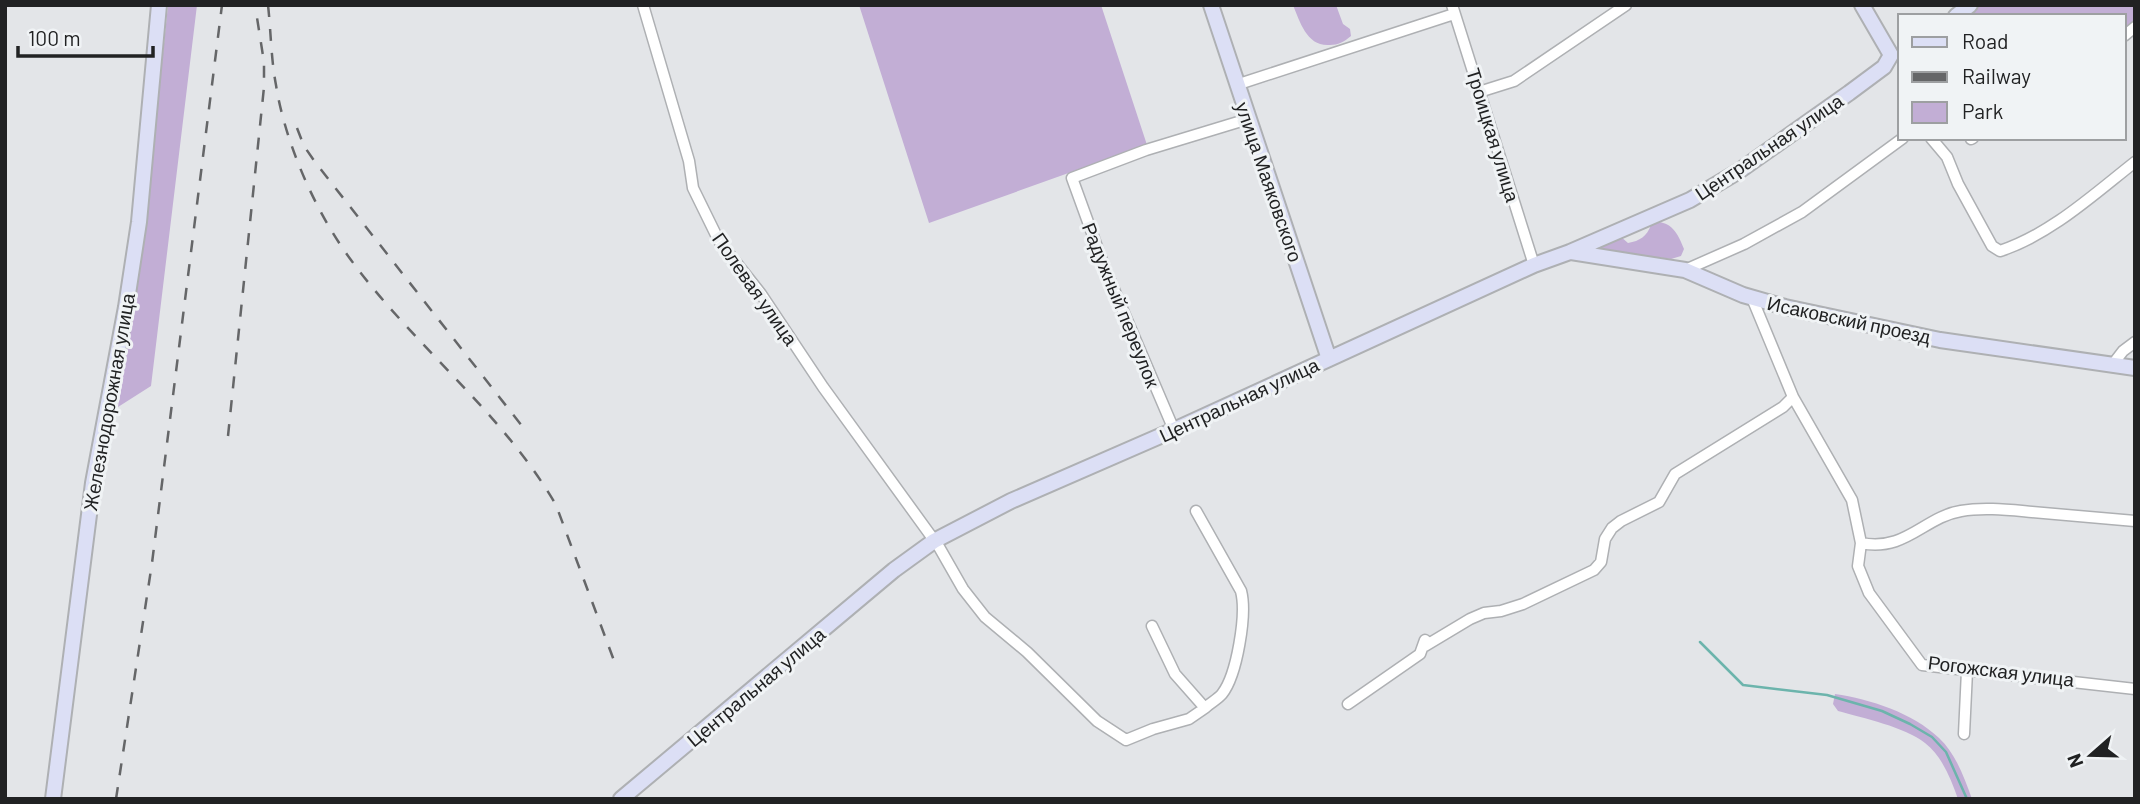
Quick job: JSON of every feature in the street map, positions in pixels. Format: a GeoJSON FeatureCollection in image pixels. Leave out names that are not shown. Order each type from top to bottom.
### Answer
{"type":"FeatureCollection","features":[{"type":"Feature","properties":{"kind":"main road","name":"Железнодорожная улица"},"geometry":{"type":"LineString","coordinates":[[53,799],[93,483],[139,222],[159,5]]}},
{"type":"Feature","properties":{"kind":"main road","name":"улица Маяковского"},"geometry":{"type":"LineString","coordinates":[[1211,5],[1329,359]]}},
{"type":"Feature","properties":{"kind":"main road"},"geometry":{"type":"LineString","coordinates":[[1862,5],[1896,53]]}},
{"type":"Feature","properties":{"kind":"main road","name":"Центральная улица"},"geometry":{"type":"LineString","coordinates":[[628,797],[894,570],[934,541],[1011,501],[1174,430],[1534,265],[1674,207],[1720,183],[1849,93],[1884,66],[1896,53]]}},
{"type":"Feature","properties":{"kind":"main road","name":"Исаковский проезд"},"geometry":{"type":"LineString","coordinates":[[1570,252],[1685,270],[1752,298],[1940,340],[2135,368]]}},
{"type":"Feature","properties":{"kind":"street","name":"Полевая улица"},"geometry":{"type":"LineString","coordinates":[[643,5],[690,161],[693,188],[719,241],[761,295],[985,617],[1027,652],[1109,730],[1126,740],[1189,719],[1205,708]]}},
{"type":"Feature","properties":{"kind":"street"},"geometry":{"type":"LineString","coordinates":[[1479,92],[1514,81],[1626,5]]}},
{"type":"Feature","properties":{"kind":"street"},"geometry":{"type":"LineString","coordinates":[[1236,86],[1453,10]]}},
{"type":"Feature","properties":{"kind":"street","name":"Троицкая улица"},"geometry":{"type":"LineString","coordinates":[[1453,10],[1534,265]]}},
{"type":"Feature","properties":{"kind":"street"},"geometry":{"type":"LineString","coordinates":[[2129,32],[2135,42]]}},
{"type":"Feature","properties":{"kind":"street","name":"Радужный переулок"},"geometry":{"type":"LineString","coordinates":[[1174,430],[1104,266],[1072,178],[1146,150],[1248,119]]}},
{"type":"Feature","properties":{"kind":"street"},"geometry":{"type":"LineString","coordinates":[[1685,270],[1744,244],[1802,212],[1900,140]]}},
{"type":"Feature","properties":{"kind":"street"},"geometry":{"type":"LineString","coordinates":[[1933,140],[1947,157],[1958,184],[1992,246],[2000,251],[2020,244],[2065,217],[2135,162]]}},
{"type":"Feature","properties":{"kind":"street","name":"Рогожская улица"},"geometry":{"type":"LineString","coordinates":[[1752,298],[1793,397],[1852,500],[1861,543],[1858,566],[1869,593],[1922,665],[2084,681],[2135,689]]}},
{"type":"Feature","properties":{"kind":"street"},"geometry":{"type":"LineString","coordinates":[[2112,365],[2123,351],[2135,342]]}},
{"type":"Feature","properties":{"kind":"street"},"geometry":{"type":"LineString","coordinates":[[1348,704],[1420,654],[1425,640],[1425,646],[1484,613],[1523,604],[1594,570],[1601,562],[1605,539],[1612,528],[1659,502],[1675,474],[1783,407],[1793,397]]}},
{"type":"Feature","properties":{"kind":"street"},"geometry":{"type":"LineString","coordinates":[[1861,543],[1872,546],[1899,541],[1950,514],[1971,510],[2001,509],[2135,522]]}},
{"type":"Feature","properties":{"kind":"street"},"geometry":{"type":"LineString","coordinates":[[1152,626],[1175,674],[1205,708],[1221,695],[1230,679],[1244,615],[1244,602],[1241,591],[1196,512]]}},
{"type":"Feature","properties":{"kind":"street"},"geometry":{"type":"LineString","coordinates":[[1964,734],[1967,671]]}},
{"type":"Feature","properties":{"kind":"green space"},"geometry":{"type":"Polygon","coordinates":[[[168,5],[197,5],[151,386],[118,407],[144,238],[168,5]]]}},
{"type":"Feature","properties":{"kind":"green space"},"geometry":{"type":"Polygon","coordinates":[[[859,5],[1101,5],[1147,145],[929,223],[859,5]]]}},
{"type":"Feature","properties":{"kind":"green space"},"geometry":{"type":"Polygon","coordinates":[[[1293,5],[1336,5],[1343,24],[1350,29],[1351,36],[1336,44],[1322,45],[1316,42],[1306,32],[1293,5]]]}},
{"type":"Feature","properties":{"kind":"green space"},"geometry":{"type":"Polygon","coordinates":[[[1974,5],[2135,5],[2135,24],[2126,31],[2126,14],[1963,14],[1974,5]]]}},
{"type":"Feature","properties":{"kind":"green space"},"geometry":{"type":"Polygon","coordinates":[[[1658,222],[1668,225],[1678,235],[1684,249],[1681,256],[1671,259],[1596,249],[1595,246],[1620,236],[1628,243],[1636,241],[1645,235],[1651,225],[1658,222]]]}},
{"type":"Feature","properties":{"kind":"green space"},"geometry":{"type":"Polygon","coordinates":[[[1835,694],[1890,708],[1929,729],[1945,744],[1955,759],[1972,799],[1958,799],[1941,761],[1925,743],[1895,728],[1838,711],[1833,704],[1835,694]]]}},
{"type":"Feature","properties":{"kind":"waterway"},"geometry":{"type":"LineString","coordinates":[[1700,642],[1743,685],[1827,695],[1882,711],[1910,724],[1932,737],[1946,752],[1967,799]]}},
{"type":"Feature","properties":{"kind":"railway"},"geometry":{"type":"LineString","coordinates":[[116,799],[152,563],[222,5]]}},
{"type":"Feature","properties":{"kind":"railway"},"geometry":{"type":"LineString","coordinates":[[228,436],[264,87],[264,62],[255,5]]}},
{"type":"Feature","properties":{"kind":"railway"},"geometry":{"type":"LineString","coordinates":[[268,5],[280,107],[294,153],[314,199],[351,260],[402,321],[510,440],[556,505],[616,666]]}},
{"type":"Feature","properties":{"kind":"railway"},"geometry":{"type":"LineString","coordinates":[[297,128],[304,146],[315,162],[522,426]]}}]}
